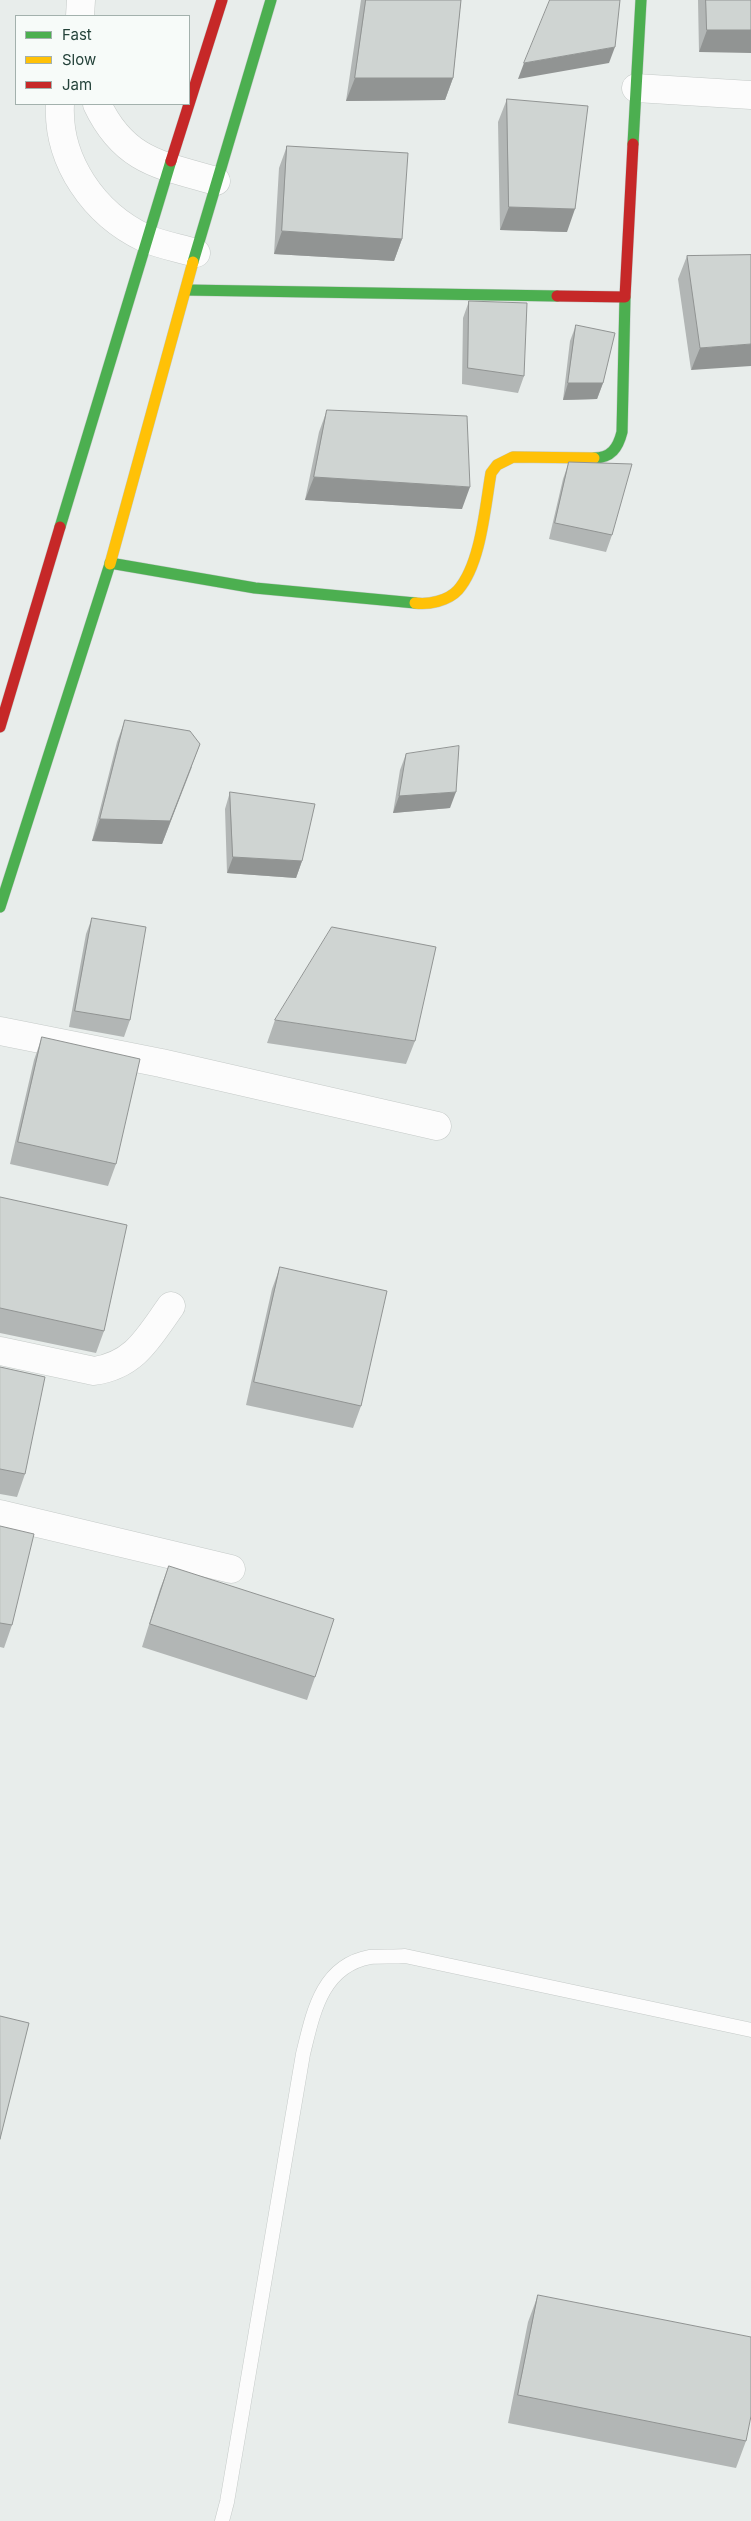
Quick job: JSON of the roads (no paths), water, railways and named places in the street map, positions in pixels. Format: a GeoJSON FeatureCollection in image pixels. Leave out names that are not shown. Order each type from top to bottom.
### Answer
{"type":"FeatureCollection","features":[{"type":"Feature","properties":{"kind":"main road"},"geometry":{"type":"LineString","coordinates":[[190,103],[222,0]]}},
{"type":"Feature","properties":{"kind":"main road"},"geometry":{"type":"LineString","coordinates":[[0,907],[110,563],[216,181],[271,0]]}},
{"type":"Feature","properties":{"kind":"main road"},"geometry":{"type":"LineString","coordinates":[[110,563],[255,588],[423,604],[444,600],[457,592],[470,572],[491,473],[497,465],[513,457],[602,458],[613,453],[620,444],[622,432],[625,297],[641,0]]}},
{"type":"Feature","properties":{"kind":"main road"},"geometry":{"type":"LineString","coordinates":[[0,728],[146,239],[190,105]]}},
{"type":"Feature","properties":{"kind":"main road"},"geometry":{"type":"LineString","coordinates":[[186,290],[625,297]]}},
{"type":"Feature","properties":{"kind":"street"},"geometry":{"type":"LineString","coordinates":[[80,15],[81,0]]}},
{"type":"Feature","properties":{"kind":"street"},"geometry":{"type":"LineString","coordinates":[[636,88],[751,95]]}},
{"type":"Feature","properties":{"kind":"street"},"geometry":{"type":"LineString","coordinates":[[60,105],[64,137],[72,164],[84,188],[102,209],[123,226],[146,239],[196,253]]}},
{"type":"Feature","properties":{"kind":"street"},"geometry":{"type":"LineString","coordinates":[[98,105],[114,134],[130,149],[148,161],[216,181]]}},
{"type":"Feature","properties":{"kind":"street"},"geometry":{"type":"LineString","coordinates":[[0,1031],[161,1063],[437,1126]]}},
{"type":"Feature","properties":{"kind":"street"},"geometry":{"type":"LineString","coordinates":[[0,1351],[94,1371],[109,1369],[126,1360],[141,1348],[171,1306]]}},
{"type":"Feature","properties":{"kind":"street"},"geometry":{"type":"LineString","coordinates":[[0,1514],[231,1568]]}},
{"type":"Feature","properties":{"kind":"lane"},"geometry":{"type":"LineString","coordinates":[[222,2521],[227,2502],[303,2054],[315,2005],[338,1971],[369,1958],[405,1956],[751,2030]]}}]}
